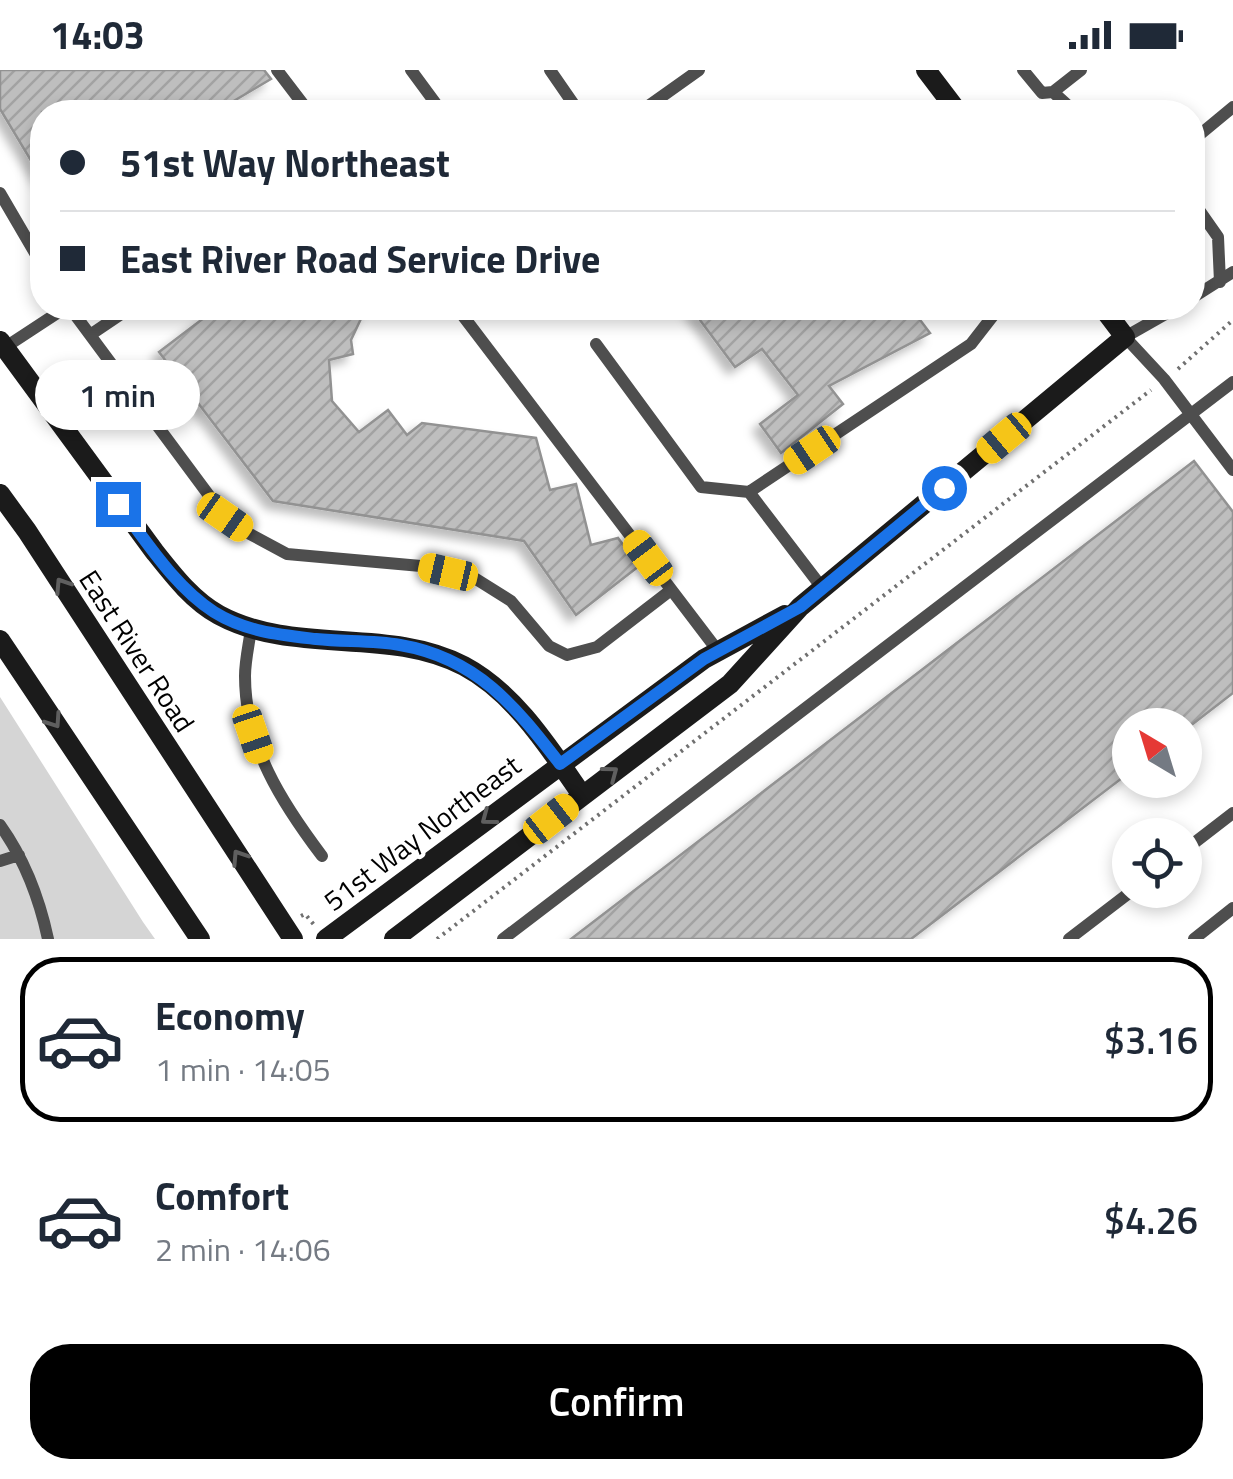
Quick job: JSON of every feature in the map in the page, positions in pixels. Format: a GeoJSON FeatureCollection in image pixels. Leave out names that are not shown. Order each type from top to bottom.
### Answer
{"type":"FeatureCollection","features":[{"type":"Feature","properties":{"kind":"street"},"geometry":{"type":"LineString","coordinates":[[926,70],[949,100]]}},
{"type":"Feature","properties":{"kind":"street"},"geometry":{"type":"LineString","coordinates":[[1112,320],[1125,337]]}},
{"type":"Feature","properties":{"kind":"street","name":"51st Way Northeast"},"geometry":{"type":"LineString","coordinates":[[394,939],[730,684],[800,607],[1125,337]]}},
{"type":"Feature","properties":{"kind":"street"},"geometry":{"type":"LineString","coordinates":[[2,345],[178,582],[217,614],[251,629],[314,639],[397,644],[466,667],[515,706],[582,795]]}},
{"type":"Feature","properties":{"kind":"street","name":"East River Road"},"geometry":{"type":"LineString","coordinates":[[0,494],[292,939]]}},
{"type":"Feature","properties":{"kind":"street","name":"51st Way Northeast"},"geometry":{"type":"LineString","coordinates":[[326,939],[704,659],[800,607]]}},
{"type":"Feature","properties":{"kind":"street"},"geometry":{"type":"LineString","coordinates":[[0,640],[200,939]]}},
{"type":"Feature","properties":{"kind":"lane"},"geometry":{"type":"LineString","coordinates":[[277,70],[300,100]]}},
{"type":"Feature","properties":{"kind":"lane"},"geometry":{"type":"LineString","coordinates":[[412,70],[433,100]]}},
{"type":"Feature","properties":{"kind":"lane"},"geometry":{"type":"LineString","coordinates":[[550,70],[571,100]]}},
{"type":"Feature","properties":{"kind":"lane"},"geometry":{"type":"LineString","coordinates":[[657,100],[699,70]]}},
{"type":"Feature","properties":{"kind":"lane"},"geometry":{"type":"LineString","coordinates":[[1024,70],[1042,93],[1053,92],[1082,70]]}},
{"type":"Feature","properties":{"kind":"lane"},"geometry":{"type":"LineString","coordinates":[[1053,92],[1062,100]]}},
{"type":"Feature","properties":{"kind":"lane"},"geometry":{"type":"LineString","coordinates":[[1205,130],[1233,107]]}},
{"type":"Feature","properties":{"kind":"lane"},"geometry":{"type":"LineString","coordinates":[[0,194],[30,245]]}},
{"type":"Feature","properties":{"kind":"lane"},"geometry":{"type":"LineString","coordinates":[[1205,218],[1218,237],[1220,282]]}},
{"type":"Feature","properties":{"kind":"lane"},"geometry":{"type":"LineString","coordinates":[[1205,291],[1233,272]]}},
{"type":"Feature","properties":{"kind":"lane"},"geometry":{"type":"LineString","coordinates":[[2,345],[46,320]]}},
{"type":"Feature","properties":{"kind":"lane"},"geometry":{"type":"LineString","coordinates":[[77,320],[225,517],[287,554],[421,566],[476,579],[511,601],[549,646],[567,655],[596,647],[672,590]]}},
{"type":"Feature","properties":{"kind":"lane"},"geometry":{"type":"LineString","coordinates":[[90,335],[112,320]]}},
{"type":"Feature","properties":{"kind":"lane"},"geometry":{"type":"LineString","coordinates":[[466,320],[718,652]]}},
{"type":"Feature","properties":{"kind":"lane"},"geometry":{"type":"LineString","coordinates":[[596,344],[701,487],[749,492],[971,344],[989,320]]}},
{"type":"Feature","properties":{"kind":"lane"},"geometry":{"type":"LineString","coordinates":[[1155,320],[1125,337],[1142,352],[1233,470]]}},
{"type":"Feature","properties":{"kind":"lane"},"geometry":{"type":"LineString","coordinates":[[503,939],[1233,382]]}},
{"type":"Feature","properties":{"kind":"lane"},"geometry":{"type":"LineString","coordinates":[[749,492],[822,589]]}},
{"type":"Feature","properties":{"kind":"lane"},"geometry":{"type":"LineString","coordinates":[[251,629],[245,677],[253,734],[264,765],[322,856]]}},
{"type":"Feature","properties":{"kind":"lane"},"geometry":{"type":"LineString","coordinates":[[1202,837],[1233,813]]}},
{"type":"Feature","properties":{"kind":"lane"},"geometry":{"type":"LineString","coordinates":[[0,824],[29,873],[48,939]]}},
{"type":"Feature","properties":{"kind":"lane"},"geometry":{"type":"LineString","coordinates":[[0,861],[19,855]]}},
{"type":"Feature","properties":{"kind":"lane"},"geometry":{"type":"LineString","coordinates":[[1070,939],[1112,906]]}},
{"type":"Feature","properties":{"kind":"lane"},"geometry":{"type":"LineString","coordinates":[[1194,939],[1233,908]]}},
{"type":"Feature","properties":{"kind":"path"},"geometry":{"type":"LineString","coordinates":[[437,939],[1164,380],[1233,320]]}},
{"type":"Feature","properties":{"kind":"shaded area"},"geometry":{"type":"Polygon","coordinates":[[[0,697],[143,922],[155,939],[0,939],[0,697]]]}},
{"type":"Feature","properties":{"kind":"building"},"geometry":{"type":"Polygon","coordinates":[[[0,70],[264,70],[271,79],[235,100],[30,100],[30,159],[0,109],[0,70]]]}},
{"type":"Feature","properties":{"kind":"building"},"geometry":{"type":"Polygon","coordinates":[[[201,320],[360,320],[351,340],[353,354],[329,360],[332,401],[359,432],[388,410],[407,435],[422,423],[536,438],[550,490],[576,484],[591,545],[618,538],[639,566],[576,615],[524,541],[273,501],[159,352],[201,320]]]}},
{"type":"Feature","properties":{"kind":"building"},"geometry":{"type":"Polygon","coordinates":[[[700,320],[920,320],[930,333],[829,386],[843,404],[781,453],[760,424],[798,395],[762,349],[735,367],[700,320]]]}},
{"type":"Feature","properties":{"kind":"building"},"geometry":{"type":"Polygon","coordinates":[[[1194,461],[1233,512],[1233,693],[1202,717],[1202,708],[1112,708],[1112,786],[911,939],[571,939],[1194,461]]]}},
{"type":"Feature","properties":{"kind":"route"},"geometry":{"type":"LineString","coordinates":[[118,504],[178,582],[217,614],[264,632],[397,644],[466,667],[515,706],[560,764],[704,659],[800,607],[944,488]]}}]}
